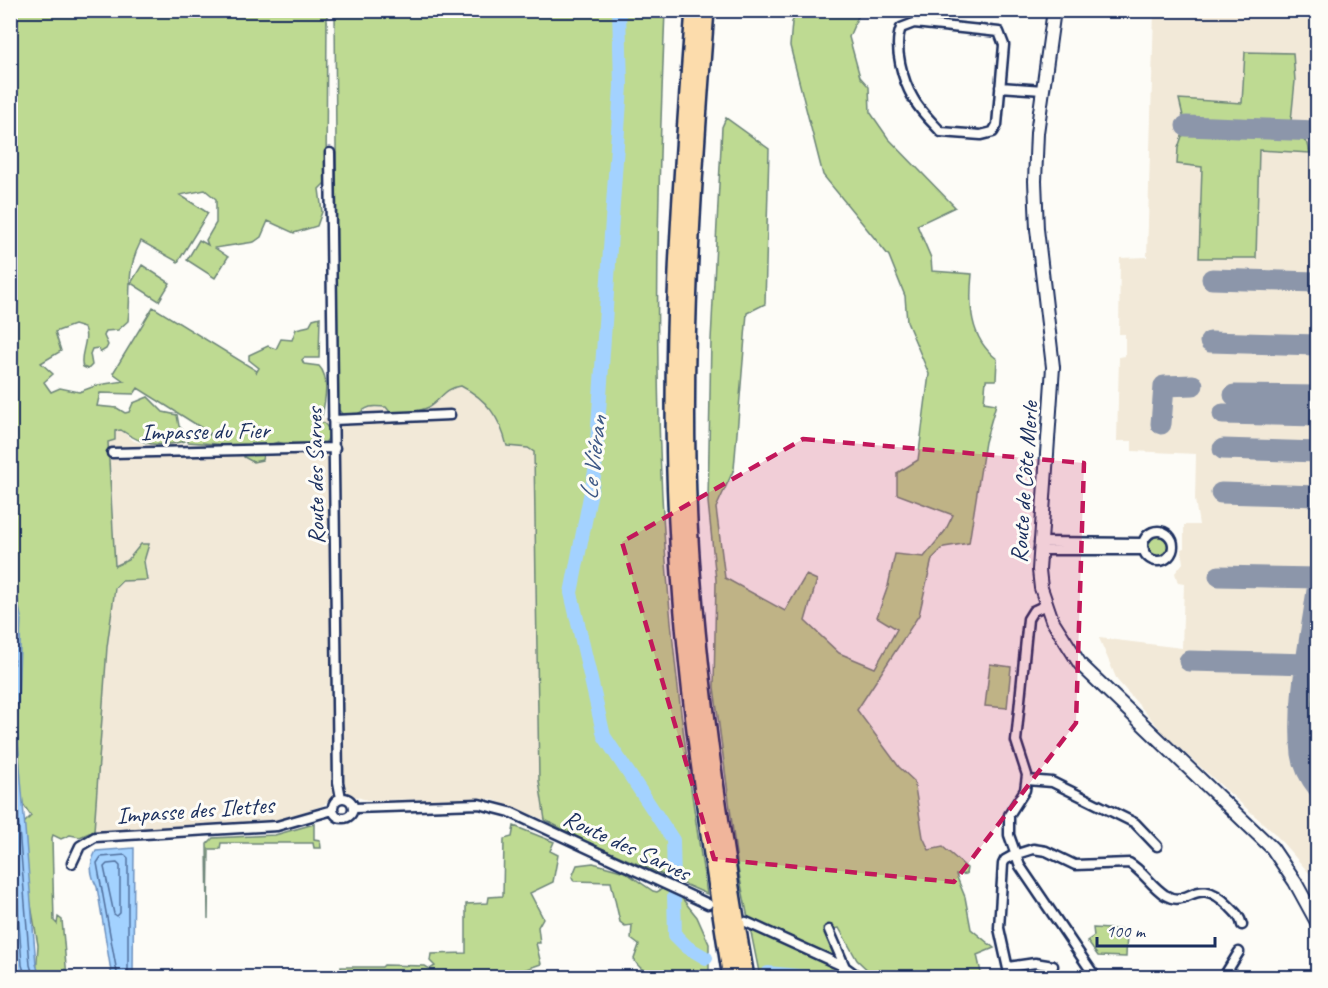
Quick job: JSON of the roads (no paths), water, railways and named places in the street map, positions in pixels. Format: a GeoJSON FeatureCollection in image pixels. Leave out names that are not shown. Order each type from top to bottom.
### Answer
{"type":"FeatureCollection","features":[{"type":"Feature","properties":{"kind":"highway"},"geometry":{"type":"LineString","coordinates":[[694,10],[676,279],[673,395],[677,522],[698,768],[731,978]]}},
{"type":"Feature","properties":{"kind":"highway"},"geometry":{"type":"LineString","coordinates":[[706,10],[688,281],[686,393],[689,521],[699,661],[711,765],[746,978]]}},
{"type":"Feature","properties":{"kind":"main road","name":"Route de Côte Merle"},"geometry":{"type":"LineString","coordinates":[[1053,10],[1037,133],[1035,181],[1037,230],[1053,367],[1039,546],[1040,579],[1046,605],[1058,633],[1080,664],[1272,848],[1295,882],[1317,924]]}},
{"type":"Feature","properties":{"kind":"street"},"geometry":{"type":"LineString","coordinates":[[914,23],[999,32],[1004,45],[1000,87],[997,125],[993,132],[981,135],[941,132],[914,101],[907,87],[898,46],[901,28],[914,23]]}},
{"type":"Feature","properties":{"kind":"street"},"geometry":{"type":"LineString","coordinates":[[1000,87],[1043,90]]}},
{"type":"Feature","properties":{"kind":"street","name":"Route des Sarves"},"geometry":{"type":"LineString","coordinates":[[330,153],[340,798]]}},
{"type":"Feature","properties":{"kind":"street"},"geometry":{"type":"LineString","coordinates":[[333,420],[450,415]]}},
{"type":"Feature","properties":{"kind":"street","name":"Impasse du Fier"},"geometry":{"type":"LineString","coordinates":[[112,453],[335,448]]}},
{"type":"Feature","properties":{"kind":"street"},"geometry":{"type":"LineString","coordinates":[[1039,546],[1144,546]]}},
{"type":"Feature","properties":{"kind":"street"},"geometry":{"type":"LineString","coordinates":[[1046,605],[1031,613],[1027,632],[1016,738],[1026,766],[1027,780],[1022,795],[1011,811],[1008,824],[1009,835],[1014,855],[1096,978]]}},
{"type":"Feature","properties":{"kind":"street"},"geometry":{"type":"LineString","coordinates":[[1027,780],[1052,782],[1135,823],[1157,846]]}},
{"type":"Feature","properties":{"kind":"street"},"geometry":{"type":"LineString","coordinates":[[340,798],[350,800],[354,808],[350,816],[344,818],[337,816],[333,810],[334,804],[340,798]]}},
{"type":"Feature","properties":{"kind":"street","name":"Route des Sarves"},"geometry":{"type":"LineString","coordinates":[[354,808],[479,804],[510,812],[708,904]]}},
{"type":"Feature","properties":{"kind":"street","name":"Impasse des Ilettes"},"geometry":{"type":"LineString","coordinates":[[72,863],[80,846],[94,837],[277,826],[333,810]]}},
{"type":"Feature","properties":{"kind":"street"},"geometry":{"type":"LineString","coordinates":[[1010,978],[998,921],[1004,862],[1014,855],[1038,849],[1075,865],[1129,863],[1168,896],[1182,898],[1203,891],[1216,893],[1240,917],[1242,926]]}},
{"type":"Feature","properties":{"kind":"street"},"geometry":{"type":"LineString","coordinates":[[747,922],[845,967],[860,978]]}},
{"type":"Feature","properties":{"kind":"street"},"geometry":{"type":"LineString","coordinates":[[829,930],[845,967]]}},
{"type":"Feature","properties":{"kind":"street"},"geometry":{"type":"LineString","coordinates":[[1223,978],[1239,952]]}},
{"type":"Feature","properties":{"kind":"street"},"geometry":{"type":"LineString","coordinates":[[1008,967],[1035,963],[1053,966]]}},
{"type":"Feature","properties":{"kind":"water"},"geometry":{"type":"Polygon","coordinates":[[[11,566],[21,617],[17,730],[36,964],[40,977],[11,977],[11,566]]]}},
{"type":"Feature","properties":{"kind":"water"},"geometry":{"type":"Polygon","coordinates":[[[134,848],[133,977],[112,977],[97,887],[91,865],[96,851],[134,848]]]}},
{"type":"Feature","properties":{"kind":"waterway","name":"Le Viéran"},"geometry":{"type":"LineString","coordinates":[[619,10],[621,86],[595,471],[571,593],[604,736],[673,840],[674,881]]}},
{"type":"Feature","properties":{"kind":"waterway","name":"Le Viéran"},"geometry":{"type":"LineString","coordinates":[[674,896],[675,935],[687,947],[706,958]]}},
{"type":"Feature","properties":{"kind":"waterway","name":"Le Viéran"},"geometry":{"type":"LineString","coordinates":[[768,973],[819,978]]}}]}
